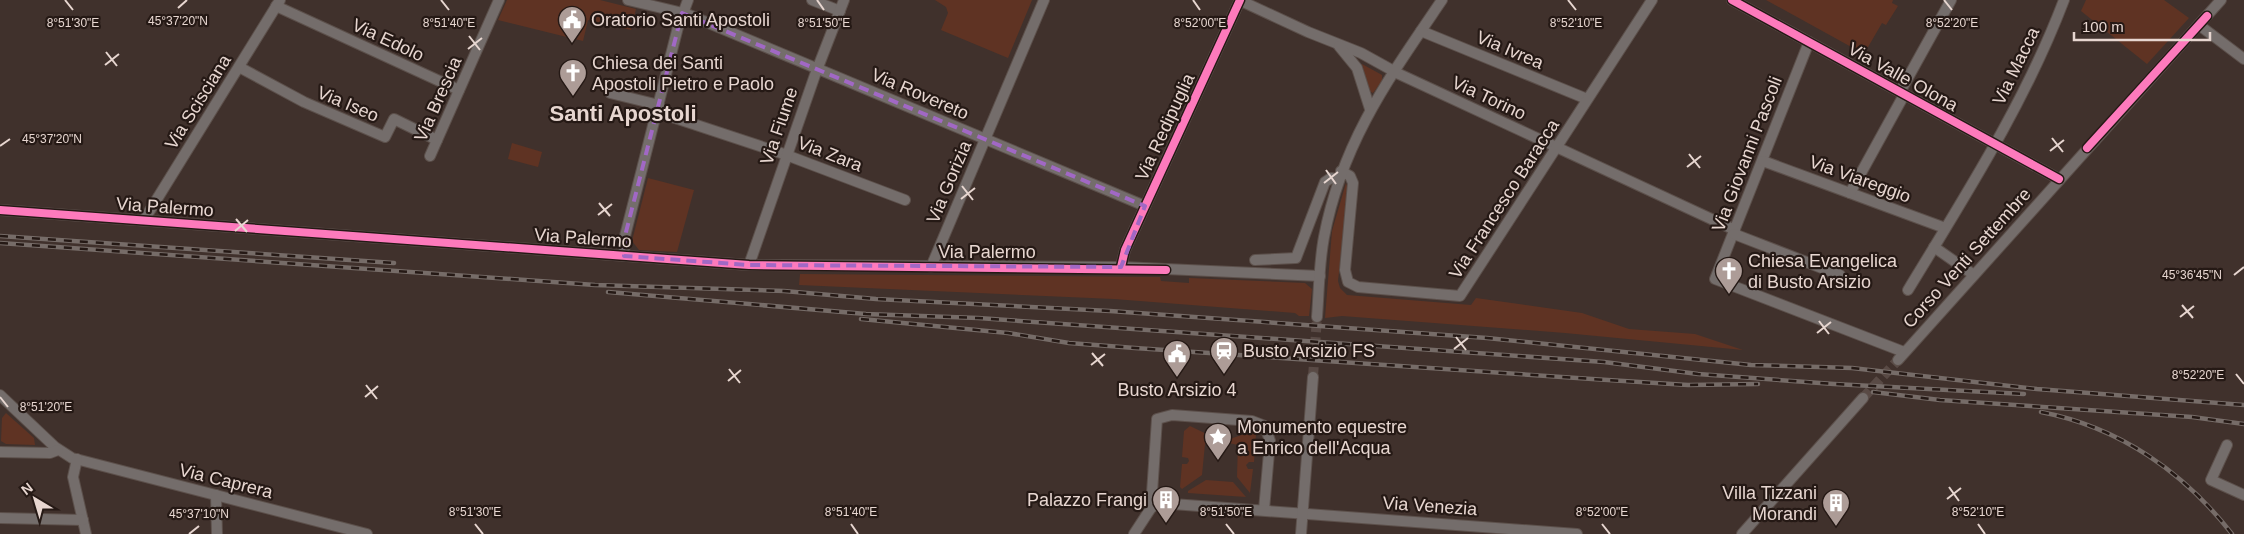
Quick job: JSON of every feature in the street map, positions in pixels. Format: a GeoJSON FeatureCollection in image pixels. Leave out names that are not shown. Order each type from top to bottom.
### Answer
{"type":"FeatureCollection","features":[{"type":"Feature","properties":{"kind":"street","name":"Via Brescia"},"geometry":{"type":"LineString","coordinates":[[430,156],[499,0]]}},
{"type":"Feature","properties":{"kind":"street","name":"Via Rovereto"},"geometry":{"type":"LineString","coordinates":[[628,0],[682,13],[1145,206]]}},
{"type":"Feature","properties":{"kind":"street"},"geometry":{"type":"LineString","coordinates":[[624,256],[625,236],[682,13],[688,0]]}},
{"type":"Feature","properties":{"kind":"street"},"geometry":{"type":"LineString","coordinates":[[812,0],[840,11]]}},
{"type":"Feature","properties":{"kind":"street","name":"Via Fiume"},"geometry":{"type":"LineString","coordinates":[[749,265],[817,69],[844,0]]}},
{"type":"Feature","properties":{"kind":"street","name":"Via Gorizia"},"geometry":{"type":"LineString","coordinates":[[930,267],[1044,0]]}},
{"type":"Feature","properties":{"kind":"street","name":"Via Torino"},"geometry":{"type":"LineString","coordinates":[[1240,0],[1366,56],[1393,71],[1734,232],[1840,275]]}},
{"type":"Feature","properties":{"kind":"street","name":"Via Redipuglia"},"geometry":{"type":"LineString","coordinates":[[1121,267],[1124,254],[1145,206],[1240,0]]}},
{"type":"Feature","properties":{"kind":"street"},"geometry":{"type":"LineString","coordinates":[[1317,317],[1323,239],[1340,175],[1354,140],[1370,109],[1441,0]]}},
{"type":"Feature","properties":{"kind":"street","name":"Via Francesco Baracca"},"geometry":{"type":"LineString","coordinates":[[1340,175],[1350,176],[1353,183],[1345,270],[1348,282],[1358,287],[1460,296],[1652,0]]}},
{"type":"Feature","properties":{"kind":"street","name":"Via Valle Olona"},"geometry":{"type":"LineString","coordinates":[[1732,0],[2059,179]]}},
{"type":"Feature","properties":{"kind":"street"},"geometry":{"type":"LineString","coordinates":[[1850,193],[1951,0]]}},
{"type":"Feature","properties":{"kind":"street","name":"Via Macca"},"geometry":{"type":"LineString","coordinates":[[1908,290],[1995,145],[2038,61],[2064,0]]}},
{"type":"Feature","properties":{"kind":"street","name":"Corso Venti Settembre"},"geometry":{"type":"LineString","coordinates":[[1901,356],[2221,0]]}},
{"type":"Feature","properties":{"kind":"street","name":"Via Edolo"},"geometry":{"type":"LineString","coordinates":[[278,3],[459,90]]}},
{"type":"Feature","properties":{"kind":"street","name":"Via Scisciana"},"geometry":{"type":"LineString","coordinates":[[144,220],[278,3]]}},
{"type":"Feature","properties":{"kind":"street"},"geometry":{"type":"LineString","coordinates":[[2198,25],[2244,59]]}},
{"type":"Feature","properties":{"kind":"street","name":"Via Ivrea"},"geometry":{"type":"LineString","coordinates":[[1421,31],[1587,100]]}},
{"type":"Feature","properties":{"kind":"street","name":"Via Giovanni Pascoli"},"geometry":{"type":"LineString","coordinates":[[1809,42],[1715,279],[1901,356]]}},
{"type":"Feature","properties":{"kind":"street","name":"Via Torino"},"geometry":{"type":"LineString","coordinates":[[1339,45],[1357,68],[1370,109]]}},
{"type":"Feature","properties":{"kind":"street","name":"Via Iseo"},"geometry":{"type":"LineString","coordinates":[[239,68],[304,102],[385,137],[394,119],[437,140]]}},
{"type":"Feature","properties":{"kind":"street","name":"Via Zara"},"geometry":{"type":"LineString","coordinates":[[610,93],[658,108],[904,200]]}},
{"type":"Feature","properties":{"kind":"street","name":"Via Viareggio"},"geometry":{"type":"LineString","coordinates":[[1763,161],[1945,228]]}},
{"type":"Feature","properties":{"kind":"street"},"geometry":{"type":"LineString","coordinates":[[1255,260],[1296,258],[1325,182],[1340,175]]}},
{"type":"Feature","properties":{"kind":"street","name":"Via Palermo"},"geometry":{"type":"LineString","coordinates":[[0,210],[749,265],[1121,267],[1320,276]]}},
{"type":"Feature","properties":{"kind":"street"},"geometry":{"type":"LineString","coordinates":[[1934,247],[1974,274]]}},
{"type":"Feature","properties":{"kind":"street"},"geometry":{"type":"LineString","coordinates":[[1301,534],[1313,377]]}},
{"type":"Feature","properties":{"kind":"street"},"geometry":{"type":"LineString","coordinates":[[0,395],[58,450],[50,453],[0,452]]}},
{"type":"Feature","properties":{"kind":"street"},"geometry":{"type":"LineString","coordinates":[[1742,534],[1863,398]]}},
{"type":"Feature","properties":{"kind":"street"},"geometry":{"type":"LineString","coordinates":[[1134,534],[1151,508],[1157,419],[1172,414],[1252,420],[1265,426],[1270,441],[1264,510]]}},
{"type":"Feature","properties":{"kind":"street"},"geometry":{"type":"LineString","coordinates":[[2227,445],[2211,480],[2244,495]]}},
{"type":"Feature","properties":{"kind":"street","name":"Via Caprera"},"geometry":{"type":"LineString","coordinates":[[58,450],[77,459],[345,531],[367,534]]}},
{"type":"Feature","properties":{"kind":"street"},"geometry":{"type":"LineString","coordinates":[[77,459],[73,477],[86,534]]}},
{"type":"Feature","properties":{"kind":"street"},"geometry":{"type":"LineString","coordinates":[[216,495],[217,534]]}},
{"type":"Feature","properties":{"kind":"street","name":"Via Venezia"},"geometry":{"type":"LineString","coordinates":[[1151,508],[1159,503],[1264,510],[1467,530],[1577,534]]}},
{"type":"Feature","properties":{"kind":"street"},"geometry":{"type":"LineString","coordinates":[[0,518],[83,520]]}},
{"type":"Feature","properties":{"kind":"highlighted area"},"geometry":{"type":"Polygon","coordinates":[[[682,13],[1145,206],[1121,267],[749,265],[624,256],[625,236],[682,13]]]}},
{"type":"Feature","properties":{"kind":"shaded area"},"geometry":{"type":"Polygon","coordinates":[[[507,0],[600,0],[636,9],[631,30],[588,20],[583,41],[498,20],[507,0]]]}},
{"type":"Feature","properties":{"kind":"shaded area"},"geometry":{"type":"Polygon","coordinates":[[[935,0],[1032,0],[1008,58],[941,30],[948,13],[946,7],[935,0]]]}},
{"type":"Feature","properties":{"kind":"shaded area"},"geometry":{"type":"Polygon","coordinates":[[[1766,0],[1893,0],[1892,3],[1898,6],[1886,25],[1882,23],[1864,54],[1766,0]]]}},
{"type":"Feature","properties":{"kind":"shaded area"},"geometry":{"type":"Polygon","coordinates":[[[2086,0],[2164,0],[2189,18],[2147,64],[2081,11],[2086,0]]]}},
{"type":"Feature","properties":{"kind":"shaded area"},"geometry":{"type":"Polygon","coordinates":[[[1362,64],[1382,75],[1382,81],[1373,93],[1369,91],[1362,64]]]}},
{"type":"Feature","properties":{"kind":"shaded area"},"geometry":{"type":"Polygon","coordinates":[[[512,143],[542,152],[538,167],[508,159],[512,143]]]}},
{"type":"Feature","properties":{"kind":"shaded area"},"geometry":{"type":"Polygon","coordinates":[[[648,178],[694,190],[677,252],[639,250],[632,241],[648,178]]]}},
{"type":"Feature","properties":{"kind":"shaded area"},"geometry":{"type":"Polygon","coordinates":[[[1346,183],[1348,190],[1338,281],[1340,288],[1347,295],[1471,305],[1476,298],[1582,313],[1629,329],[1695,334],[1743,350],[1565,333],[1342,316],[1325,318],[1332,231],[1346,183]]]}},
{"type":"Feature","properties":{"kind":"shaded area"},"geometry":{"type":"Polygon","coordinates":[[[800,274],[1160,277],[1161,281],[1189,283],[1189,278],[1305,283],[1312,289],[1309,316],[1299,316],[1295,313],[1114,299],[799,285],[800,274]]]}},
{"type":"Feature","properties":{"kind":"shaded area"},"geometry":{"type":"Polygon","coordinates":[[[6,413],[34,438],[35,445],[6,444],[1,441],[2,418],[6,413]]]}},
{"type":"Feature","properties":{"kind":"shaded area"},"geometry":{"type":"Polygon","coordinates":[[[1190,426],[1217,439],[1215,442],[1205,444],[1202,475],[1182,489],[1180,487],[1182,464],[1187,464],[1189,461],[1188,458],[1182,457],[1184,431],[1190,426]]]}},
{"type":"Feature","properties":{"kind":"shaded area"},"geometry":{"type":"Polygon","coordinates":[[[1253,431],[1256,434],[1254,462],[1249,462],[1246,465],[1248,469],[1253,469],[1250,493],[1237,477],[1238,445],[1229,443],[1227,440],[1253,431]]]}},
{"type":"Feature","properties":{"kind":"shaded area"},"geometry":{"type":"Polygon","coordinates":[[[1206,480],[1233,482],[1246,497],[1188,493],[1188,491],[1206,480]]]}},
{"type":"Feature","properties":{"kind":"tunnel"},"geometry":{"type":"LineString","coordinates":[[1313,377],[1317,317]]}},
{"type":"Feature","properties":{"kind":"tunnel"},"geometry":{"type":"LineString","coordinates":[[1863,398],[1898,360]]}},
{"type":"Feature","properties":{"kind":"railway"},"geometry":{"type":"LineString","coordinates":[[0,236],[394,263]]}},
{"type":"Feature","properties":{"kind":"railway"},"geometry":{"type":"LineString","coordinates":[[0,243],[595,285],[784,291],[876,299],[1110,311],[1487,338],[1751,365],[1852,368],[2037,389],[2244,405]]}},
{"type":"Feature","properties":{"kind":"railway"},"geometry":{"type":"LineString","coordinates":[[608,292],[866,314],[978,318],[1604,362],[1698,374],[1834,384],[2024,394]]}},
{"type":"Feature","properties":{"kind":"railway"},"geometry":{"type":"LineString","coordinates":[[861,319],[1008,333],[1069,343],[1135,348],[1688,385],[1758,384]]}},
{"type":"Feature","properties":{"kind":"railway"},"geometry":{"type":"LineString","coordinates":[[1873,392],[1940,400],[2192,417],[2244,424]]}},
{"type":"Feature","properties":{"kind":"railway"},"geometry":{"type":"LineString","coordinates":[[2041,412],[2070,419],[2097,429],[2148,455],[2193,491],[2232,534]]}},
{"type":"Feature","properties":{"kind":"cycle path"},"geometry":{"type":"LineString","coordinates":[[1121,267],[1125,250],[1240,0]]}},
{"type":"Feature","properties":{"kind":"cycle path"},"geometry":{"type":"LineString","coordinates":[[1732,0],[2059,179]]}},
{"type":"Feature","properties":{"kind":"cycle path"},"geometry":{"type":"LineString","coordinates":[[2087,148],[2207,16]]}},
{"type":"Feature","properties":{"kind":"cycle path"},"geometry":{"type":"LineString","coordinates":[[0,210],[749,265],[1166,270]]}},
{"type":"Feature","properties":{"kind":"place","name":"Oratorio Santi Apostoli"},"geometry":{"type":"Point","coordinates":[572,44]}},
{"type":"Feature","properties":{"kind":"place","name":"Chiesa dei Santi Apostoli Pietro e Paolo"},"geometry":{"type":"Point","coordinates":[573,97]}},
{"type":"Feature","properties":{"kind":"place","name":"Chiesa Evangelica di Busto Arsizio"},"geometry":{"type":"Point","coordinates":[1729,295]}},
{"type":"Feature","properties":{"kind":"place","name":"Busto Arsizio FS"},"geometry":{"type":"Point","coordinates":[1224,375]}},
{"type":"Feature","properties":{"kind":"place","name":"Busto Arsizio 4"},"geometry":{"type":"Point","coordinates":[1177,378]}},
{"type":"Feature","properties":{"kind":"place","name":"Monumento equestre a Enrico dell'Acqua"},"geometry":{"type":"Point","coordinates":[1218,461]}},
{"type":"Feature","properties":{"kind":"place","name":"Palazzo Frangi"},"geometry":{"type":"Point","coordinates":[1166,524]}},
{"type":"Feature","properties":{"kind":"place","name":"Villa Tizzani Morandi"},"geometry":{"type":"Point","coordinates":[1836,527]}},
{"type":"Feature","properties":{"kind":"district","name":"Santi Apostoli"},"geometry":{"type":"Point","coordinates":[623,113]}}]}
